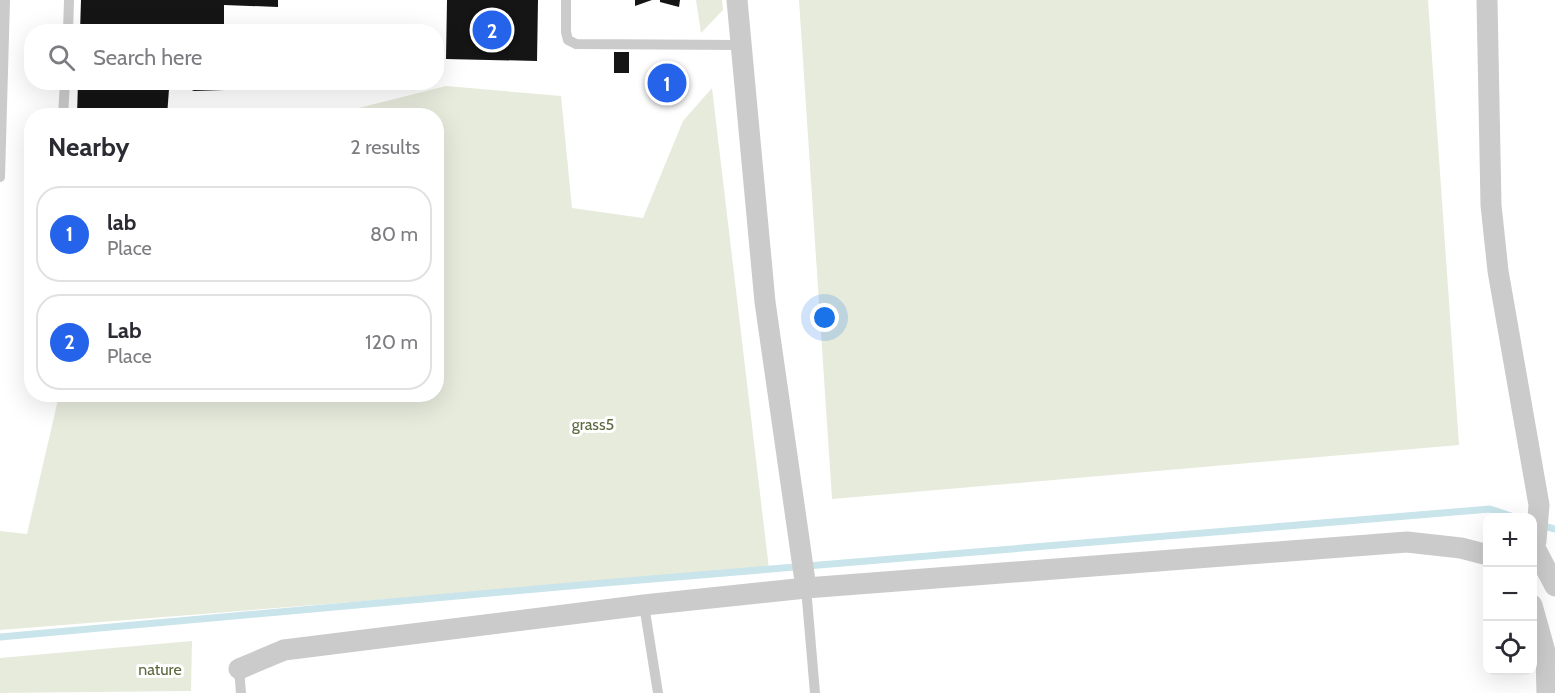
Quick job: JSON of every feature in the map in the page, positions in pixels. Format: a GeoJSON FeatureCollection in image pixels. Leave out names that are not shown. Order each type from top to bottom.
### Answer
{"type":"FeatureCollection","features":[{"type":"Feature","properties":{"kind":"street"},"geometry":{"type":"LineString","coordinates":[[737,0],[765,302],[806,588]]}},
{"type":"Feature","properties":{"kind":"street"},"geometry":{"type":"LineString","coordinates":[[1486,0],[1492,223],[1539,513],[1537,526]]}},
{"type":"Feature","properties":{"kind":"street"},"geometry":{"type":"LineString","coordinates":[[239,669],[284,650],[644,605],[806,588],[1407,542],[1461,548],[1483,554]]}},
{"type":"Feature","properties":{"kind":"street"},"geometry":{"type":"LineString","coordinates":[[1537,552],[1548,576]]}},
{"type":"Feature","properties":{"kind":"street"},"geometry":{"type":"LineString","coordinates":[[1537,620],[1546,655],[1547,693]]}},
{"type":"Feature","properties":{"kind":"lane"},"geometry":{"type":"LineString","coordinates":[[0,177],[5,0]]}},
{"type":"Feature","properties":{"kind":"lane"},"geometry":{"type":"LineString","coordinates":[[68,24],[69,0]]}},
{"type":"Feature","properties":{"kind":"lane"},"geometry":{"type":"LineString","coordinates":[[566,0],[566,32],[568,40],[576,44],[741,45]]}},
{"type":"Feature","properties":{"kind":"lane"},"geometry":{"type":"LineString","coordinates":[[63,108],[65,90]]}},
{"type":"Feature","properties":{"kind":"lane"},"geometry":{"type":"LineString","coordinates":[[806,588],[814,693]]}},
{"type":"Feature","properties":{"kind":"lane"},"geometry":{"type":"LineString","coordinates":[[644,605],[658,693]]}},
{"type":"Feature","properties":{"kind":"lane"},"geometry":{"type":"LineString","coordinates":[[239,669],[241,693]]}},
{"type":"Feature","properties":{"kind":"green space"},"geometry":{"type":"Polygon","coordinates":[[[696,0],[722,0],[723,10],[701,33],[696,0]]]}},
{"type":"Feature","properties":{"kind":"green space"},"geometry":{"type":"Polygon","coordinates":[[[799,0],[1428,0],[1459,445],[832,499],[799,0]]]}},
{"type":"Feature","properties":{"kind":"green space","name":"grass5"},"geometry":{"type":"Polygon","coordinates":[[[444,87],[561,96],[572,208],[643,218],[683,121],[712,88],[769,569],[0,630],[0,531],[27,534],[57,402],[444,402],[444,108],[359,108],[430,90],[444,90],[444,87]]]}},
{"type":"Feature","properties":{"kind":"green space","name":"nature"},"geometry":{"type":"Polygon","coordinates":[[[192,641],[191,691],[0,693],[0,658],[192,641]]]}},
{"type":"Feature","properties":{"kind":"building"},"geometry":{"type":"Polygon","coordinates":[[[81,0],[278,0],[278,7],[224,5],[224,24],[80,24],[81,0]]]}},
{"type":"Feature","properties":{"kind":"building"},"geometry":{"type":"Polygon","coordinates":[[[447,0],[538,0],[537,61],[446,59],[447,0]]]}},
{"type":"Feature","properties":{"kind":"building"},"geometry":{"type":"Polygon","coordinates":[[[635,0],[652,0],[635,6],[635,0]]]}},
{"type":"Feature","properties":{"kind":"building"},"geometry":{"type":"Polygon","coordinates":[[[660,0],[680,0],[679,7],[660,2],[660,0]]]}},
{"type":"Feature","properties":{"kind":"building"},"geometry":{"type":"Polygon","coordinates":[[[614,52],[629,52],[629,73],[614,73],[614,52]]]}},
{"type":"Feature","properties":{"kind":"building"},"geometry":{"type":"Polygon","coordinates":[[[679,70],[683,91],[655,96],[651,75],[679,70]]]}},
{"type":"Feature","properties":{"kind":"building"},"geometry":{"type":"Polygon","coordinates":[[[78,90],[169,90],[168,108],[77,108],[78,90]]]}},
{"type":"Feature","properties":{"kind":"waterway"},"geometry":{"type":"LineString","coordinates":[[0,637],[592,584],[1490,509],[1502,513]]}},
{"type":"Feature","properties":{"kind":"waterway"},"geometry":{"type":"LineString","coordinates":[[1540,525],[1555,529]]}},
{"type":"Feature","properties":{"kind":"place","name":"Lab"},"geometry":{"type":"Point","coordinates":[492,30]}},
{"type":"Feature","properties":{"kind":"place","name":"lab"},"geometry":{"type":"Point","coordinates":[667,83]}}]}
